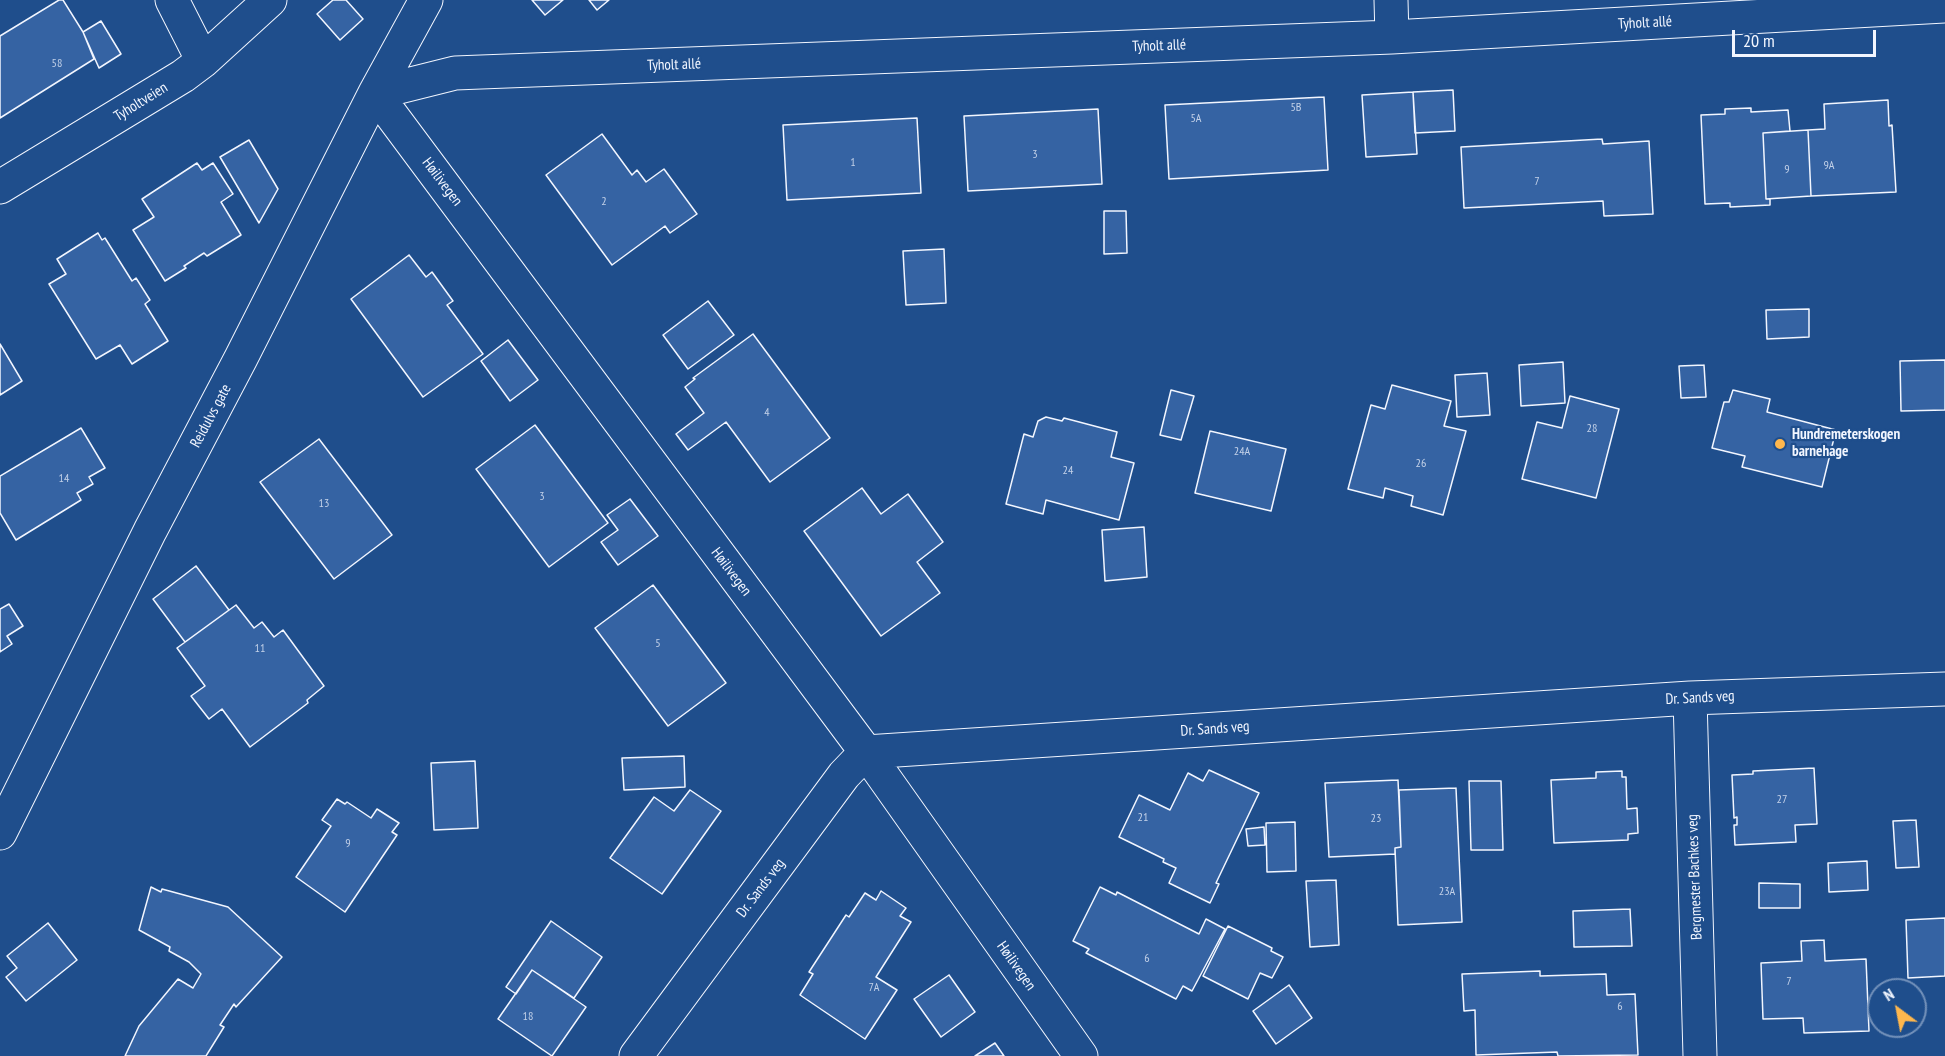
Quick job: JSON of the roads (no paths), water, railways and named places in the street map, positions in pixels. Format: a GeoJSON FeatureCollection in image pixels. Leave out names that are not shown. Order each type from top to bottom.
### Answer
{"type":"FeatureCollection","features":[{"type":"Feature","properties":{"kind":"street"},"geometry":{"type":"LineString","coordinates":[[172,0],[203,61]]}},
{"type":"Feature","properties":{"kind":"street","name":"Tyholtveien"},"geometry":{"type":"LineString","coordinates":[[0,188],[158,93],[203,61],[270,0]]}},
{"type":"Feature","properties":{"kind":"street","name":"Reidulvs gate"},"geometry":{"type":"LineString","coordinates":[[0,833],[145,541],[375,93],[426,0]]}},
{"type":"Feature","properties":{"kind":"street"},"geometry":{"type":"LineString","coordinates":[[1391,0],[1392,37]]}},
{"type":"Feature","properties":{"kind":"street","name":"Tyholt allé"},"geometry":{"type":"LineString","coordinates":[[375,93],[455,74],[1392,37],[1945,6]]}},
{"type":"Feature","properties":{"kind":"street","name":"Høilivegen"},"geometry":{"type":"LineString","coordinates":[[375,93],[866,752],[1080,1056]]}},
{"type":"Feature","properties":{"kind":"street","name":"Dr. Sands veg"},"geometry":{"type":"LineString","coordinates":[[636,1056],[844,775],[866,752],[1690,698],[1945,689]]}},
{"type":"Feature","properties":{"kind":"street","name":"Bergmester Bachkes veg"},"geometry":{"type":"LineString","coordinates":[[1690,698],[1700,1056]]}},
{"type":"Feature","properties":{"kind":"place","name":"Hundremeterskogen barnehage"},"geometry":{"type":"Point","coordinates":[1780,444]}}]}
